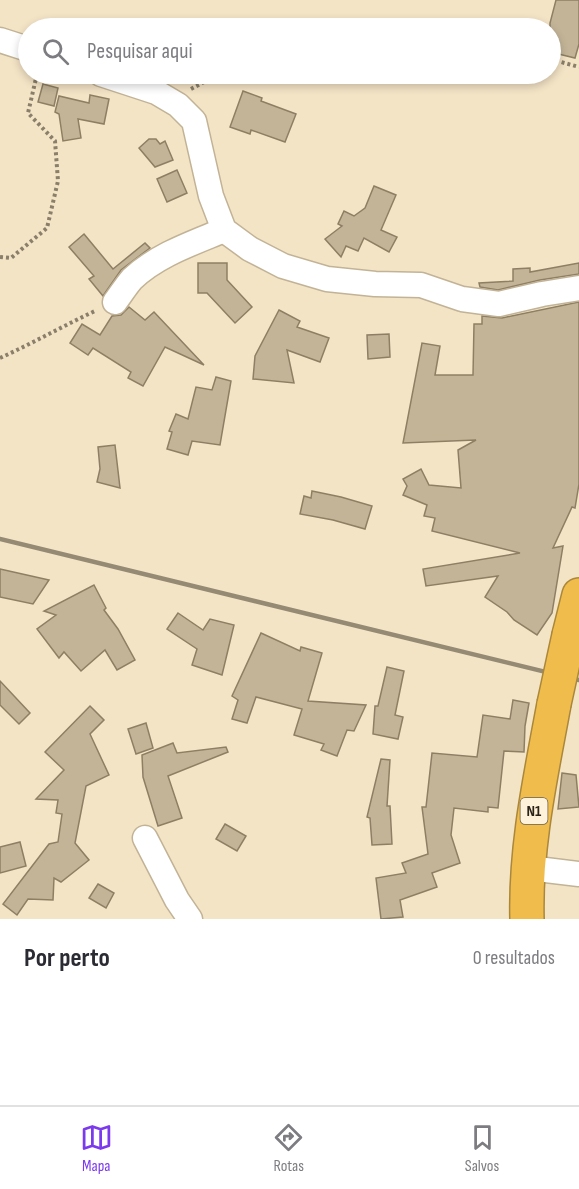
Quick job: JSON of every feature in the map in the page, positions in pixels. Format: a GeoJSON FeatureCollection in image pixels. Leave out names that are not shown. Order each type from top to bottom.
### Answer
{"type":"FeatureCollection","features":[{"type":"Feature","properties":{"kind":"highway","name":"N1"},"geometry":{"type":"LineString","coordinates":[[527,919],[532,824],[554,704],[579,595]]}},
{"type":"Feature","properties":{"kind":"street"},"geometry":{"type":"LineString","coordinates":[[0,40],[18,46]]}},
{"type":"Feature","properties":{"kind":"street"},"geometry":{"type":"LineString","coordinates":[[132,84],[156,92],[178,105],[194,121],[211,196],[224,230],[250,249],[283,266],[327,279],[375,284],[421,285],[462,299],[499,304],[579,288]]}},
{"type":"Feature","properties":{"kind":"street"},"geometry":{"type":"LineString","coordinates":[[115,302],[132,279],[155,262],[224,230]]}},
{"type":"Feature","properties":{"kind":"street"},"geometry":{"type":"LineString","coordinates":[[145,838],[177,900],[190,919]]}},
{"type":"Feature","properties":{"kind":"street"},"geometry":{"type":"LineString","coordinates":[[528,868],[579,874]]}},
{"type":"Feature","properties":{"kind":"path"},"geometry":{"type":"LineString","coordinates":[[561,62],[579,67]]}},
{"type":"Feature","properties":{"kind":"path"},"geometry":{"type":"LineString","coordinates":[[0,257],[11,258],[47,228],[58,181],[55,141],[28,113],[35,84]]}},
{"type":"Feature","properties":{"kind":"path"},"geometry":{"type":"LineString","coordinates":[[0,358],[115,302]]}},
{"type":"Feature","properties":{"kind":"building"},"geometry":{"type":"Polygon","coordinates":[[[556,0],[579,0],[579,44],[575,58],[561,55],[561,18],[551,18],[556,0]]]}},
{"type":"Feature","properties":{"kind":"building"},"geometry":{"type":"Polygon","coordinates":[[[43,84],[58,88],[54,106],[38,102],[43,84]]]}},
{"type":"Feature","properties":{"kind":"building"},"geometry":{"type":"Polygon","coordinates":[[[243,91],[262,98],[261,101],[296,114],[285,142],[251,130],[250,134],[230,127],[243,91]]]}},
{"type":"Feature","properties":{"kind":"building"},"geometry":{"type":"Polygon","coordinates":[[[90,95],[109,99],[104,124],[78,119],[81,138],[63,141],[59,114],[55,112],[59,96],[89,103],[90,95]]]}},
{"type":"Feature","properties":{"kind":"building"},"geometry":{"type":"Polygon","coordinates":[[[149,139],[156,139],[160,144],[165,141],[173,160],[155,167],[139,148],[149,139]]]}},
{"type":"Feature","properties":{"kind":"building"},"geometry":{"type":"Polygon","coordinates":[[[177,170],[187,193],[167,202],[157,179],[177,170]]]}},
{"type":"Feature","properties":{"kind":"building"},"geometry":{"type":"Polygon","coordinates":[[[374,186],[396,195],[381,230],[397,237],[389,252],[364,238],[358,251],[346,246],[341,257],[325,239],[342,226],[338,224],[344,211],[354,216],[365,208],[374,186]]]}},
{"type":"Feature","properties":{"kind":"building"},"geometry":{"type":"Polygon","coordinates":[[[84,234],[113,269],[145,243],[150,248],[121,270],[103,296],[89,279],[94,276],[69,247],[84,234]]]}},
{"type":"Feature","properties":{"kind":"building"},"geometry":{"type":"Polygon","coordinates":[[[198,263],[227,263],[227,280],[252,307],[235,323],[207,293],[198,293],[198,263]]]}},
{"type":"Feature","properties":{"kind":"building"},"geometry":{"type":"Polygon","coordinates":[[[579,263],[579,274],[498,290],[480,287],[479,283],[513,281],[513,269],[530,268],[530,272],[579,263]]]}},
{"type":"Feature","properties":{"kind":"building"},"geometry":{"type":"Polygon","coordinates":[[[579,302],[579,484],[575,508],[572,507],[553,548],[563,546],[552,613],[537,635],[485,597],[498,576],[426,586],[423,569],[520,553],[432,531],[435,518],[424,516],[427,505],[403,495],[407,486],[403,479],[421,469],[429,485],[461,488],[458,450],[476,440],[403,443],[422,343],[440,346],[435,375],[473,375],[474,324],[482,324],[482,316],[502,318],[579,302]]]}},
{"type":"Feature","properties":{"kind":"building"},"geometry":{"type":"Polygon","coordinates":[[[129,307],[145,320],[154,312],[204,365],[165,347],[143,386],[128,378],[131,372],[93,348],[88,355],[70,343],[82,324],[100,335],[112,316],[121,315],[129,307]]]}},
{"type":"Feature","properties":{"kind":"building"},"geometry":{"type":"Polygon","coordinates":[[[279,310],[300,321],[297,327],[329,338],[320,362],[287,350],[294,383],[253,379],[255,356],[279,310]]]}},
{"type":"Feature","properties":{"kind":"building"},"geometry":{"type":"Polygon","coordinates":[[[389,334],[390,357],[368,359],[367,335],[389,334]]]}},
{"type":"Feature","properties":{"kind":"building"},"geometry":{"type":"Polygon","coordinates":[[[216,377],[231,381],[220,445],[192,441],[188,455],[167,449],[172,432],[169,431],[176,414],[188,419],[196,387],[212,390],[216,377]]]}},
{"type":"Feature","properties":{"kind":"building"},"geometry":{"type":"Polygon","coordinates":[[[115,445],[120,488],[97,482],[100,469],[98,447],[115,445]]]}},
{"type":"Feature","properties":{"kind":"building"},"geometry":{"type":"Polygon","coordinates":[[[312,491],[372,506],[365,529],[300,514],[304,496],[311,498],[312,491]]]}},
{"type":"Feature","properties":{"kind":"building"},"geometry":{"type":"Polygon","coordinates":[[[0,569],[49,580],[33,604],[0,597],[0,569]]]}},
{"type":"Feature","properties":{"kind":"building"},"geometry":{"type":"Polygon","coordinates":[[[94,585],[106,608],[104,610],[118,629],[135,660],[117,670],[105,650],[81,671],[64,652],[59,658],[37,629],[56,615],[44,611],[94,585]]]}},
{"type":"Feature","properties":{"kind":"building"},"geometry":{"type":"Polygon","coordinates":[[[178,613],[203,630],[210,619],[234,625],[222,675],[192,665],[197,649],[167,629],[178,613]]]}},
{"type":"Feature","properties":{"kind":"building"},"geometry":{"type":"Polygon","coordinates":[[[261,633],[300,651],[301,647],[322,653],[308,701],[366,705],[354,731],[347,730],[337,756],[321,750],[324,744],[294,735],[302,709],[256,697],[247,723],[232,719],[238,700],[232,696],[261,633]]]}},
{"type":"Feature","properties":{"kind":"building"},"geometry":{"type":"Polygon","coordinates":[[[387,667],[404,671],[395,715],[403,717],[398,739],[373,734],[375,706],[378,706],[387,667]]]}},
{"type":"Feature","properties":{"kind":"building"},"geometry":{"type":"Polygon","coordinates":[[[0,681],[30,713],[19,724],[0,705],[0,681]]]}},
{"type":"Feature","properties":{"kind":"building"},"geometry":{"type":"Polygon","coordinates":[[[513,700],[529,703],[524,752],[504,751],[498,808],[488,807],[488,812],[454,808],[451,835],[460,863],[432,873],[437,887],[400,900],[403,917],[381,919],[376,878],[406,873],[402,863],[428,854],[422,807],[426,807],[432,753],[477,757],[483,715],[510,719],[513,700]]]}},
{"type":"Feature","properties":{"kind":"building"},"geometry":{"type":"Polygon","coordinates":[[[90,706],[104,720],[90,734],[109,775],[86,786],[75,843],[89,860],[61,882],[54,878],[53,900],[28,899],[17,915],[3,904],[49,844],[58,842],[62,814],[56,813],[58,800],[36,799],[64,770],[45,752],[90,706]]]}},
{"type":"Feature","properties":{"kind":"building"},"geometry":{"type":"Polygon","coordinates":[[[146,723],[153,748],[136,754],[128,729],[146,723]]]}},
{"type":"Feature","properties":{"kind":"building"},"geometry":{"type":"Polygon","coordinates":[[[173,743],[177,753],[226,747],[228,752],[168,776],[182,818],[158,826],[143,777],[142,755],[173,743]]]}},
{"type":"Feature","properties":{"kind":"building"},"geometry":{"type":"Polygon","coordinates":[[[381,759],[390,760],[387,806],[390,806],[392,844],[372,845],[370,818],[367,817],[381,759]]]}},
{"type":"Feature","properties":{"kind":"building"},"geometry":{"type":"Polygon","coordinates":[[[562,773],[576,775],[579,807],[558,809],[562,773]]]}},
{"type":"Feature","properties":{"kind":"building"},"geometry":{"type":"Polygon","coordinates":[[[225,824],[246,836],[237,851],[216,839],[225,824]]]}},
{"type":"Feature","properties":{"kind":"building"},"geometry":{"type":"Polygon","coordinates":[[[20,842],[26,866],[0,873],[0,847],[20,842]]]}},
{"type":"Feature","properties":{"kind":"building"},"geometry":{"type":"Polygon","coordinates":[[[98,884],[114,893],[106,908],[89,898],[98,884]]]}},
{"type":"Feature","properties":{"kind":"railway"},"geometry":{"type":"LineString","coordinates":[[0,539],[579,680]]}}]}
